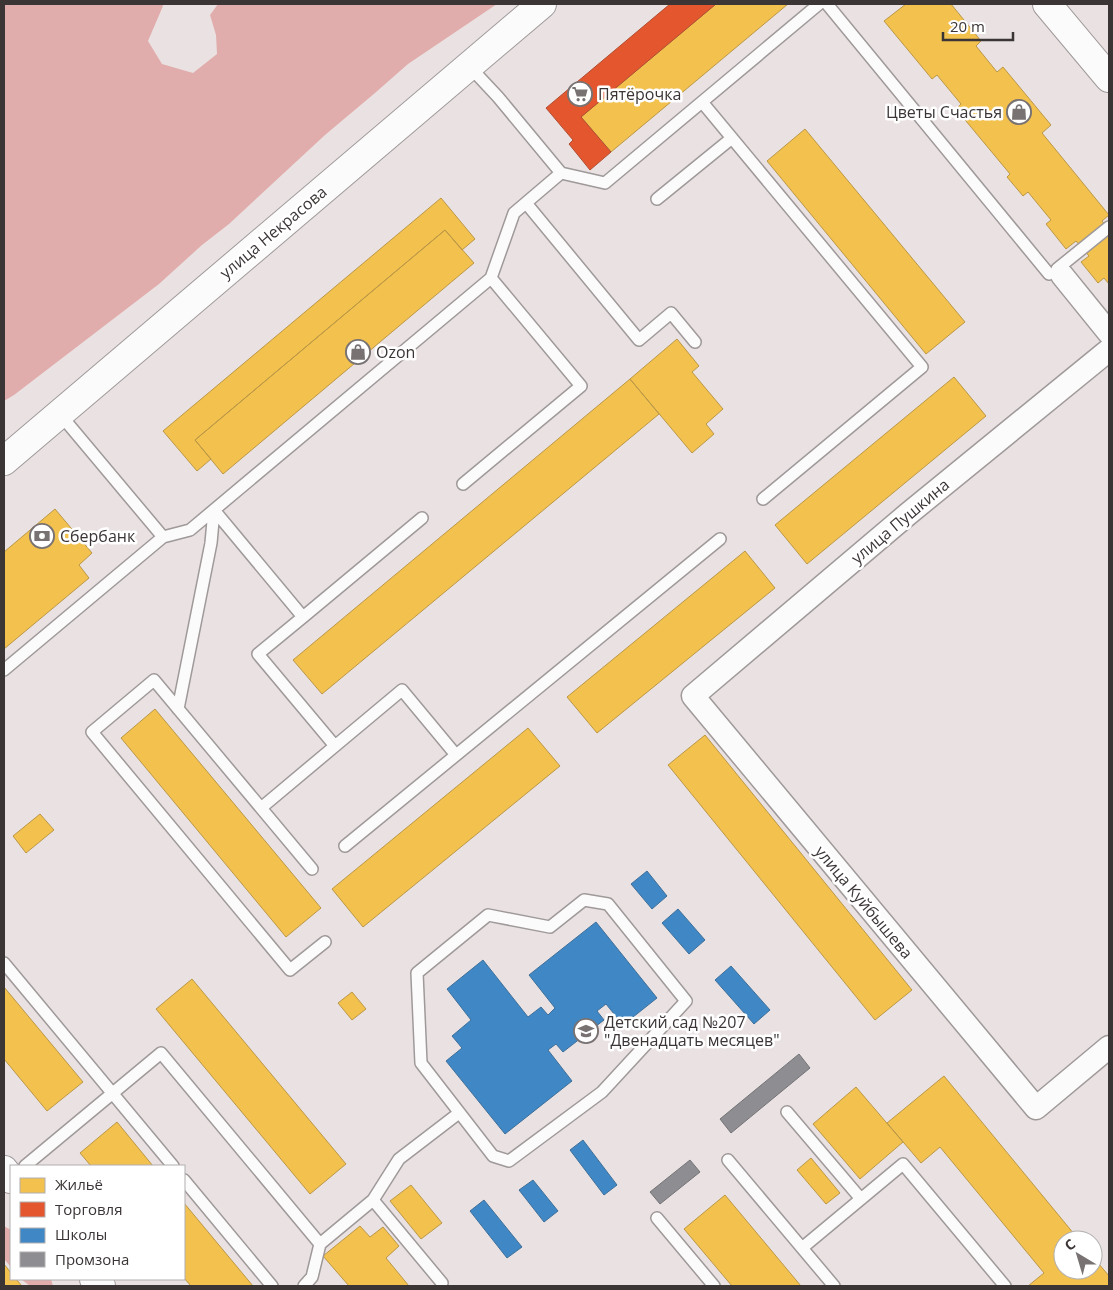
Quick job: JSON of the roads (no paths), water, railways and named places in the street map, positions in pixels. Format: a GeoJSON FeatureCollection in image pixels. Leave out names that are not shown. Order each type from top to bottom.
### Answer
{"type":"FeatureCollection","features":[{"type":"Feature","properties":{"kind":"street","name":"улица Некрасова"},"geometry":{"type":"LineString","coordinates":[[4,461],[542,4]]}},
{"type":"Feature","properties":{"kind":"street"},"geometry":{"type":"LineString","coordinates":[[1047,4],[1109,78]]}},
{"type":"Feature","properties":{"kind":"street"},"geometry":{"type":"LineString","coordinates":[[1056,273],[1109,333]]}},
{"type":"Feature","properties":{"kind":"street","name":"улица Пушкина"},"geometry":{"type":"LineString","coordinates":[[693,696],[908,514],[1109,350]]}},
{"type":"Feature","properties":{"kind":"street","name":"улица Куйбышева"},"geometry":{"type":"LineString","coordinates":[[693,696],[1036,1108],[1109,1047]]}},
{"type":"Feature","properties":{"kind":"lane"},"geometry":{"type":"LineString","coordinates":[[469,66],[498,97],[561,173],[605,183],[819,4]]}},
{"type":"Feature","properties":{"kind":"lane"},"geometry":{"type":"LineString","coordinates":[[827,4],[1056,273],[1109,227]]}},
{"type":"Feature","properties":{"kind":"lane"},"geometry":{"type":"LineString","coordinates":[[702,102],[922,367],[763,499]]}},
{"type":"Feature","properties":{"kind":"lane"},"geometry":{"type":"LineString","coordinates":[[657,199],[732,138]]}},
{"type":"Feature","properties":{"kind":"lane"},"geometry":{"type":"LineString","coordinates":[[4,670],[162,537],[190,530],[491,278],[514,214],[561,173]]}},
{"type":"Feature","properties":{"kind":"lane"},"geometry":{"type":"LineString","coordinates":[[526,203],[639,340],[671,313],[696,342]]}},
{"type":"Feature","properties":{"kind":"lane"},"geometry":{"type":"LineString","coordinates":[[463,484],[581,386],[491,278]]}},
{"type":"Feature","properties":{"kind":"lane"},"geometry":{"type":"LineString","coordinates":[[59,413],[162,537]]}},
{"type":"Feature","properties":{"kind":"lane"},"geometry":{"type":"LineString","coordinates":[[214,510],[303,617]]}},
{"type":"Feature","properties":{"kind":"lane"},"geometry":{"type":"LineString","coordinates":[[178,709],[211,543],[214,510]]}},
{"type":"Feature","properties":{"kind":"lane"},"geometry":{"type":"LineString","coordinates":[[335,746],[258,654],[422,518]]}},
{"type":"Feature","properties":{"kind":"lane"},"geometry":{"type":"LineString","coordinates":[[345,846],[720,538]]}},
{"type":"Feature","properties":{"kind":"lane"},"geometry":{"type":"LineString","coordinates":[[312,870],[154,680],[92,732],[290,970],[325,942]]}},
{"type":"Feature","properties":{"kind":"lane"},"geometry":{"type":"LineString","coordinates":[[261,808],[402,690],[456,755]]}},
{"type":"Feature","properties":{"kind":"lane"},"geometry":{"type":"LineString","coordinates":[[584,900],[608,904],[686,1001],[602,1092],[509,1161],[493,1156],[460,1113],[421,1063],[417,973],[488,915],[550,927],[584,900]]}},
{"type":"Feature","properties":{"kind":"lane"},"geometry":{"type":"LineString","coordinates":[[4,963],[171,1165]]}},
{"type":"Feature","properties":{"kind":"lane"},"geometry":{"type":"LineString","coordinates":[[23,1165],[161,1053],[320,1244]]}},
{"type":"Feature","properties":{"kind":"lane"},"geometry":{"type":"LineString","coordinates":[[787,1112],[861,1199]]}},
{"type":"Feature","properties":{"kind":"lane"},"geometry":{"type":"LineString","coordinates":[[304,1286],[312,1277],[320,1244],[373,1200],[399,1159],[460,1113]]}},
{"type":"Feature","properties":{"kind":"lane"},"geometry":{"type":"LineString","coordinates":[[728,1160],[834,1286]]}},
{"type":"Feature","properties":{"kind":"lane"},"geometry":{"type":"LineString","coordinates":[[802,1248],[903,1164],[1005,1286]]}},
{"type":"Feature","properties":{"kind":"lane"},"geometry":{"type":"LineString","coordinates":[[185,1181],[272,1286]]}},
{"type":"Feature","properties":{"kind":"lane"},"geometry":{"type":"LineString","coordinates":[[373,1200],[442,1283]]}},
{"type":"Feature","properties":{"kind":"lane"},"geometry":{"type":"LineString","coordinates":[[657,1218],[714,1286]]}},
{"type":"Feature","properties":{"kind":"place","name":"Пятёрочка"},"geometry":{"type":"Point","coordinates":[580,94]}},
{"type":"Feature","properties":{"kind":"place","name":"Цветы Счастья"},"geometry":{"type":"Point","coordinates":[1019,112]}},
{"type":"Feature","properties":{"kind":"place","name":"Ozon"},"geometry":{"type":"Point","coordinates":[358,352]}},
{"type":"Feature","properties":{"kind":"place","name":"Сбербанк"},"geometry":{"type":"Point","coordinates":[42,536]}},
{"type":"Feature","properties":{"kind":"place","name":"Детский сад №207 \"Двенадцать месяцев\""},"geometry":{"type":"Point","coordinates":[586,1031]}}]}
